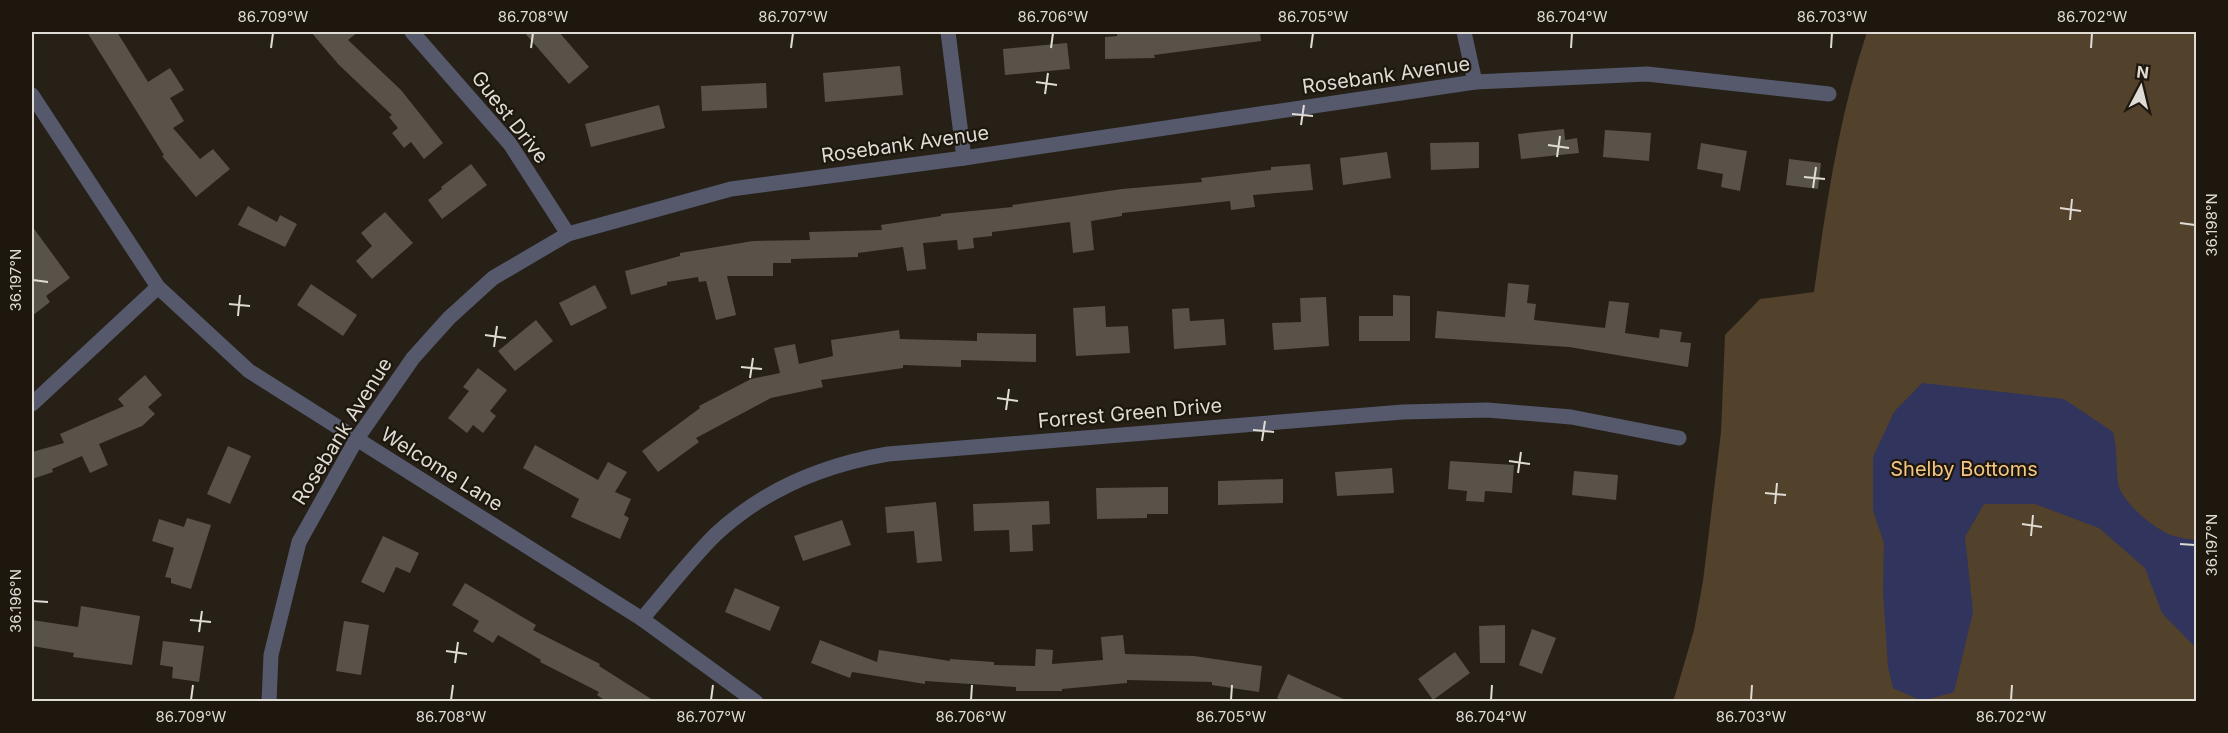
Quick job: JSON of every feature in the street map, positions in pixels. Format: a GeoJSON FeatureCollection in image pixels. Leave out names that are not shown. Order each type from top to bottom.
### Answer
{"type":"FeatureCollection","features":[{"type":"Feature","properties":{"kind":"street","name":"Guest Drive"},"geometry":{"type":"LineString","coordinates":[[412,32],[510,144],[568,234]]}},
{"type":"Feature","properties":{"kind":"street"},"geometry":{"type":"LineString","coordinates":[[948,32],[964,158]]}},
{"type":"Feature","properties":{"kind":"street"},"geometry":{"type":"LineString","coordinates":[[1464,32],[1475,82]]}},
{"type":"Feature","properties":{"kind":"street","name":"Rosebank Avenue"},"geometry":{"type":"LineString","coordinates":[[269,702],[271,655],[299,542],[356,440],[413,358],[449,318],[493,278],[568,234],[731,189],[964,158],[1475,82],[1647,74],[1829,94]]}},
{"type":"Feature","properties":{"kind":"street","name":"Welcome Lane"},"geometry":{"type":"LineString","coordinates":[[32,94],[158,288],[249,370],[356,440],[642,619],[756,702]]}},
{"type":"Feature","properties":{"kind":"street"},"geometry":{"type":"LineString","coordinates":[[32,404],[158,288]]}},
{"type":"Feature","properties":{"kind":"street","name":"Forrest Green Drive"},"geometry":{"type":"LineString","coordinates":[[642,619],[714,537],[738,515],[765,496],[794,481],[824,468],[856,459],[888,454],[1413,412],[1487,410],[1571,417],[1679,438]]}},
{"type":"Feature","properties":{"kind":"green space","name":"Shelby Bottoms"},"geometry":{"type":"Polygon","coordinates":[[[1867,32],[2196,32],[2196,701],[1673,702],[1694,630],[1703,581],[1721,432],[1725,335],[1760,299],[1814,292],[1841,128],[1867,32]]]}},
{"type":"Feature","properties":{"kind":"water"},"geometry":{"type":"Polygon","coordinates":[[[1922,383],[2064,399],[2113,432],[2118,483],[2125,499],[2140,515],[2158,528],[2174,536],[2196,540],[2196,648],[2162,613],[2145,568],[2099,528],[2035,504],[1984,504],[1965,537],[1973,612],[1954,692],[1922,701],[1893,688],[1888,667],[1883,591],[1884,543],[1873,510],[1873,457],[1894,412],[1922,383]]]}},
{"type":"Feature","properties":{"kind":"building"},"geometry":{"type":"Polygon","coordinates":[[[87,32],[117,32],[148,82],[170,68],[184,90],[170,98],[184,121],[173,128],[200,159],[213,149],[230,169],[196,197],[162,156],[164,155],[87,32]]]}},
{"type":"Feature","properties":{"kind":"building"},"geometry":{"type":"Polygon","coordinates":[[[311,32],[358,32],[348,40],[401,90],[443,143],[424,159],[411,142],[404,148],[392,133],[398,128],[389,117],[392,115],[339,65],[311,32]]]}},
{"type":"Feature","properties":{"kind":"building"},"geometry":{"type":"Polygon","coordinates":[[[524,32],[559,32],[589,67],[569,84],[524,32]]]}},
{"type":"Feature","properties":{"kind":"building"},"geometry":{"type":"Polygon","coordinates":[[[1117,32],[1260,32],[1261,41],[1154,55],[1155,58],[1105,59],[1105,37],[1117,36],[1117,32]]]}},
{"type":"Feature","properties":{"kind":"building"},"geometry":{"type":"Polygon","coordinates":[[[1067,43],[1070,69],[1005,75],[1003,49],[1067,43]]]}},
{"type":"Feature","properties":{"kind":"building"},"geometry":{"type":"Polygon","coordinates":[[[900,66],[903,95],[825,102],[823,73],[900,66]]]}},
{"type":"Feature","properties":{"kind":"building"},"geometry":{"type":"Polygon","coordinates":[[[766,83],[767,108],[702,111],[701,86],[766,83]]]}},
{"type":"Feature","properties":{"kind":"building"},"geometry":{"type":"Polygon","coordinates":[[[659,105],[665,128],[591,147],[585,124],[659,105]]]}},
{"type":"Feature","properties":{"kind":"building"},"geometry":{"type":"Polygon","coordinates":[[[1564,129],[1565,140],[1577,138],[1579,153],[1521,159],[1518,134],[1564,129]]]}},
{"type":"Feature","properties":{"kind":"building"},"geometry":{"type":"Polygon","coordinates":[[[1605,130],[1651,133],[1649,161],[1603,157],[1605,130]]]}},
{"type":"Feature","properties":{"kind":"building"},"geometry":{"type":"Polygon","coordinates":[[[1479,142],[1479,168],[1431,170],[1430,143],[1479,142]]]}},
{"type":"Feature","properties":{"kind":"building"},"geometry":{"type":"Polygon","coordinates":[[[1701,143],[1747,151],[1740,191],[1721,187],[1723,174],[1697,169],[1701,143]]]}},
{"type":"Feature","properties":{"kind":"building"},"geometry":{"type":"Polygon","coordinates":[[[1387,152],[1391,178],[1343,185],[1340,158],[1387,152]]]}},
{"type":"Feature","properties":{"kind":"building"},"geometry":{"type":"Polygon","coordinates":[[[1789,159],[1821,163],[1818,189],[1786,185],[1789,159]]]}},
{"type":"Feature","properties":{"kind":"building"},"geometry":{"type":"Polygon","coordinates":[[[471,164],[487,185],[442,219],[428,200],[471,164]]]}},
{"type":"Feature","properties":{"kind":"building"},"geometry":{"type":"Polygon","coordinates":[[[1310,164],[1313,190],[1253,195],[1255,207],[1231,210],[1230,201],[1122,213],[1122,216],[1091,221],[1094,250],[1073,253],[1070,222],[992,232],[992,236],[973,238],[974,248],[958,250],[957,240],[923,243],[926,269],[907,271],[903,247],[858,253],[858,257],[791,259],[791,263],[773,263],[773,276],[727,276],[736,315],[716,320],[706,281],[699,282],[698,277],[667,282],[667,285],[631,295],[625,271],[680,256],[680,253],[753,241],[810,240],[809,232],[882,230],[881,225],[941,216],[941,214],[1013,207],[1012,205],[1122,189],[1202,182],[1201,178],[1271,170],[1271,167],[1310,164]]]}},
{"type":"Feature","properties":{"kind":"building"},"geometry":{"type":"Polygon","coordinates":[[[248,206],[277,222],[280,215],[297,224],[285,247],[238,225],[248,206]]]}},
{"type":"Feature","properties":{"kind":"building"},"geometry":{"type":"Polygon","coordinates":[[[385,212],[413,243],[372,279],[356,261],[372,246],[361,233],[385,212]]]}},
{"type":"Feature","properties":{"kind":"building"},"geometry":{"type":"Polygon","coordinates":[[[32,226],[70,278],[46,296],[50,302],[32,316],[32,226]]]}},
{"type":"Feature","properties":{"kind":"building"},"geometry":{"type":"Polygon","coordinates":[[[1508,283],[1529,285],[1527,303],[1536,304],[1534,320],[1605,328],[1609,301],[1629,303],[1625,333],[1659,338],[1660,329],[1682,332],[1680,342],[1691,343],[1688,367],[1569,347],[1435,338],[1437,311],[1505,317],[1508,283]]]}},
{"type":"Feature","properties":{"kind":"building"},"geometry":{"type":"Polygon","coordinates":[[[311,284],[357,315],[343,336],[297,305],[311,284]]]}},
{"type":"Feature","properties":{"kind":"building"},"geometry":{"type":"Polygon","coordinates":[[[595,285],[607,308],[571,326],[559,303],[595,285]]]}},
{"type":"Feature","properties":{"kind":"building"},"geometry":{"type":"Polygon","coordinates":[[[1393,295],[1410,296],[1410,341],[1359,341],[1359,316],[1393,316],[1393,295]]]}},
{"type":"Feature","properties":{"kind":"building"},"geometry":{"type":"Polygon","coordinates":[[[1326,297],[1329,346],[1274,350],[1272,323],[1301,322],[1300,298],[1326,297]]]}},
{"type":"Feature","properties":{"kind":"building"},"geometry":{"type":"Polygon","coordinates":[[[1105,306],[1106,327],[1128,326],[1130,353],[1076,356],[1073,308],[1105,306]]]}},
{"type":"Feature","properties":{"kind":"building"},"geometry":{"type":"Polygon","coordinates":[[[1189,308],[1190,321],[1224,319],[1226,345],[1174,349],[1172,309],[1189,308]]]}},
{"type":"Feature","properties":{"kind":"building"},"geometry":{"type":"Polygon","coordinates":[[[536,320],[553,341],[515,371],[498,351],[536,320]]]}},
{"type":"Feature","properties":{"kind":"building"},"geometry":{"type":"Polygon","coordinates":[[[899,330],[900,339],[977,341],[977,333],[1036,334],[1036,362],[961,360],[961,367],[903,365],[903,368],[821,380],[823,387],[771,398],[696,438],[699,442],[658,472],[642,451],[700,408],[699,406],[751,379],[780,373],[774,348],[795,344],[799,364],[833,356],[831,340],[899,330]]]}},
{"type":"Feature","properties":{"kind":"building"},"geometry":{"type":"Polygon","coordinates":[[[478,368],[507,390],[490,411],[496,416],[483,433],[473,425],[467,433],[448,418],[469,391],[463,387],[478,368]]]}},
{"type":"Feature","properties":{"kind":"building"},"geometry":{"type":"Polygon","coordinates":[[[145,375],[162,395],[148,407],[155,414],[142,426],[99,444],[108,465],[90,473],[82,456],[52,469],[53,472],[32,479],[32,452],[64,443],[60,434],[124,406],[118,399],[145,375]]]}},
{"type":"Feature","properties":{"kind":"building"},"geometry":{"type":"Polygon","coordinates":[[[535,445],[598,480],[608,462],[627,472],[615,492],[631,499],[624,515],[629,518],[620,539],[571,517],[579,499],[523,468],[535,445]]]}},
{"type":"Feature","properties":{"kind":"building"},"geometry":{"type":"Polygon","coordinates":[[[228,446],[251,456],[230,504],[207,494],[228,446]]]}},
{"type":"Feature","properties":{"kind":"building"},"geometry":{"type":"Polygon","coordinates":[[[1450,461],[1514,465],[1512,493],[1485,491],[1484,502],[1466,501],[1467,491],[1448,489],[1450,461]]]}},
{"type":"Feature","properties":{"kind":"building"},"geometry":{"type":"Polygon","coordinates":[[[1392,468],[1394,493],[1337,496],[1335,472],[1392,468]]]}},
{"type":"Feature","properties":{"kind":"building"},"geometry":{"type":"Polygon","coordinates":[[[1574,471],[1618,475],[1616,500],[1572,495],[1574,471]]]}},
{"type":"Feature","properties":{"kind":"building"},"geometry":{"type":"Polygon","coordinates":[[[1283,479],[1283,503],[1218,505],[1218,481],[1283,479]]]}},
{"type":"Feature","properties":{"kind":"building"},"geometry":{"type":"Polygon","coordinates":[[[1168,487],[1168,514],[1147,514],[1147,518],[1097,519],[1096,488],[1168,487]]]}},
{"type":"Feature","properties":{"kind":"building"},"geometry":{"type":"Polygon","coordinates":[[[1049,501],[1050,524],[1032,525],[1033,551],[1010,552],[1009,530],[974,531],[973,504],[1049,501]]]}},
{"type":"Feature","properties":{"kind":"building"},"geometry":{"type":"Polygon","coordinates":[[[936,502],[942,561],[917,563],[914,531],[887,533],[885,507],[936,502]]]}},
{"type":"Feature","properties":{"kind":"building"},"geometry":{"type":"Polygon","coordinates":[[[187,518],[211,525],[191,589],[171,583],[171,578],[165,577],[174,548],[152,541],[159,519],[184,527],[187,518]]]}},
{"type":"Feature","properties":{"kind":"building"},"geometry":{"type":"Polygon","coordinates":[[[842,520],[851,545],[803,561],[794,536],[842,520]]]}},
{"type":"Feature","properties":{"kind":"building"},"geometry":{"type":"Polygon","coordinates":[[[383,536],[419,553],[410,573],[396,567],[384,593],[361,582],[383,536]]]}},
{"type":"Feature","properties":{"kind":"building"},"geometry":{"type":"Polygon","coordinates":[[[465,583],[536,625],[533,630],[600,664],[599,666],[656,702],[607,702],[597,695],[599,692],[540,662],[541,660],[498,635],[493,643],[473,631],[479,621],[452,605],[465,583]]]}},
{"type":"Feature","properties":{"kind":"building"},"geometry":{"type":"Polygon","coordinates":[[[735,588],[780,607],[770,631],[725,612],[735,588]]]}},
{"type":"Feature","properties":{"kind":"building"},"geometry":{"type":"Polygon","coordinates":[[[81,606],[140,616],[132,665],[73,657],[74,653],[32,646],[32,620],[78,627],[81,606]]]}},
{"type":"Feature","properties":{"kind":"building"},"geometry":{"type":"Polygon","coordinates":[[[344,621],[369,625],[361,675],[336,671],[344,621]]]}},
{"type":"Feature","properties":{"kind":"building"},"geometry":{"type":"Polygon","coordinates":[[[1505,625],[1505,663],[1480,663],[1479,626],[1505,625]]]}},
{"type":"Feature","properties":{"kind":"building"},"geometry":{"type":"Polygon","coordinates":[[[1532,629],[1556,638],[1542,674],[1519,665],[1532,629]]]}},
{"type":"Feature","properties":{"kind":"building"},"geometry":{"type":"Polygon","coordinates":[[[1123,635],[1125,654],[1194,656],[1262,666],[1259,692],[1212,685],[1212,682],[1127,680],[1127,683],[1062,689],[1062,691],[1016,691],[1016,687],[925,681],[925,684],[852,672],[850,678],[811,663],[820,640],[877,662],[879,650],[950,661],[950,659],[994,662],[994,665],[1035,666],[1036,649],[1053,650],[1052,664],[1103,660],[1101,637],[1123,635]]]}},
{"type":"Feature","properties":{"kind":"building"},"geometry":{"type":"Polygon","coordinates":[[[163,641],[204,646],[199,682],[172,678],[173,667],[160,665],[163,641]]]}},
{"type":"Feature","properties":{"kind":"building"},"geometry":{"type":"Polygon","coordinates":[[[1455,652],[1470,673],[1433,700],[1418,679],[1455,652]]]}},
{"type":"Feature","properties":{"kind":"building"},"geometry":{"type":"Polygon","coordinates":[[[1288,674],[1350,702],[1286,702],[1277,698],[1288,674]]]}}]}
